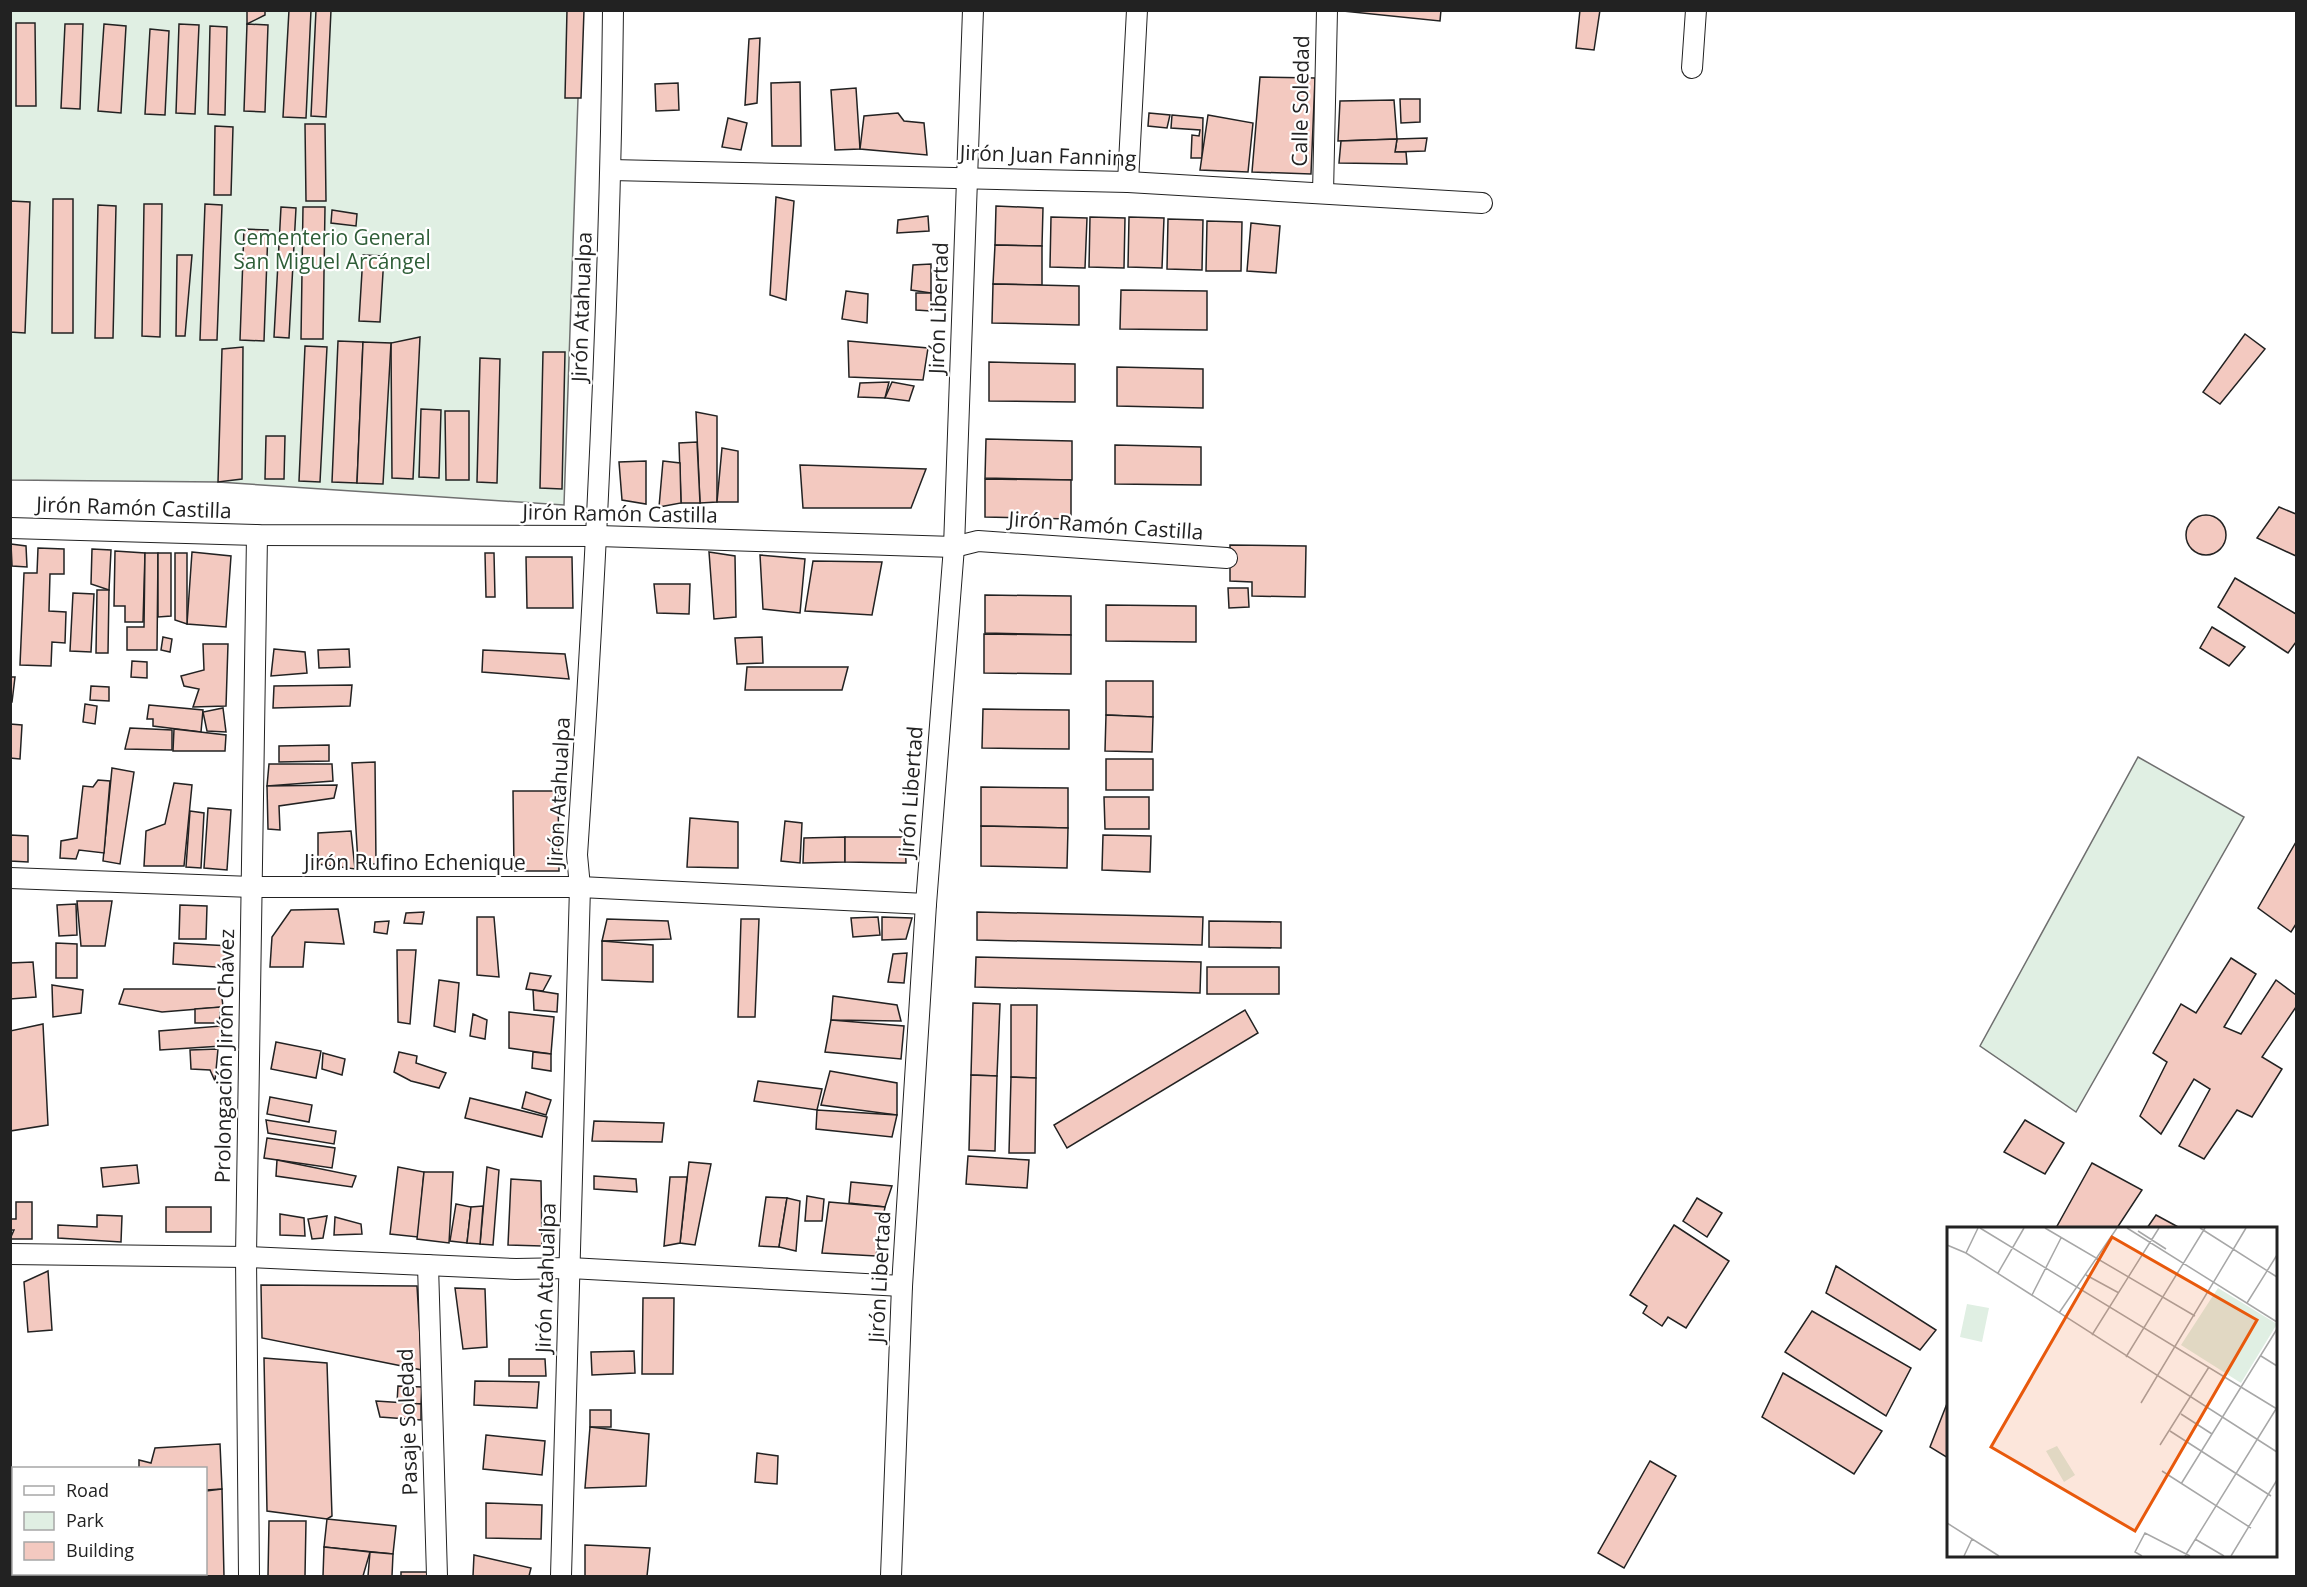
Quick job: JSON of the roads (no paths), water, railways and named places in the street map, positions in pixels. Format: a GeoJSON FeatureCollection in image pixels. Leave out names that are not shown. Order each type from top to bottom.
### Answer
{"type":"FeatureCollection","features":[{"type":"Feature","properties":{"kind":"street","name":"Jirón Atahualpa"},"geometry":{"type":"LineString","coordinates":[[561,1576],[580,887],[578,855],[598,536],[611,170],[613,10]]}},
{"type":"Feature","properties":{"kind":"street","name":"Jirón Libertad"},"geometry":{"type":"LineString","coordinates":[[891,1576],[902,1286],[927,904],[954,547],[973,10]]}},
{"type":"Feature","properties":{"kind":"street"},"geometry":{"type":"LineString","coordinates":[[1128,182],[1137,10]]}},
{"type":"Feature","properties":{"kind":"street","name":"Calle Soledad"},"geometry":{"type":"LineString","coordinates":[[1323,193],[1327,10]]}},
{"type":"Feature","properties":{"kind":"street"},"geometry":{"type":"LineString","coordinates":[[1692,68],[1696,10]]}},
{"type":"Feature","properties":{"kind":"street","name":"Jirón Juan Fanning"},"geometry":{"type":"LineString","coordinates":[[611,170],[1128,182],[1482,203]]}},
{"type":"Feature","properties":{"kind":"street","name":"Jirón Ramón Castilla"},"geometry":{"type":"LineString","coordinates":[[10,528],[257,535],[598,536],[954,547],[978,541],[1227,558]]}},
{"type":"Feature","properties":{"kind":"street","name":"Prolongación Jirón Chávez"},"geometry":{"type":"LineString","coordinates":[[249,1576],[246,1257],[257,535]]}},
{"type":"Feature","properties":{"kind":"street","name":"Jirón Rufino Echenique"},"geometry":{"type":"LineString","coordinates":[[10,878],[252,887],[580,887],[927,904]]}},
{"type":"Feature","properties":{"kind":"street"},"geometry":{"type":"LineString","coordinates":[[10,1254],[246,1257],[428,1265],[570,1268],[902,1286]]}},
{"type":"Feature","properties":{"kind":"street","name":"Pasaje Soledad"},"geometry":{"type":"LineString","coordinates":[[428,1265],[436,1576]]}},
{"type":"Feature","properties":{"kind":"park label","name":"Cementerio General San Miguel Arcángel"},"geometry":{"type":"Point","coordinates":[332,250]}}]}
